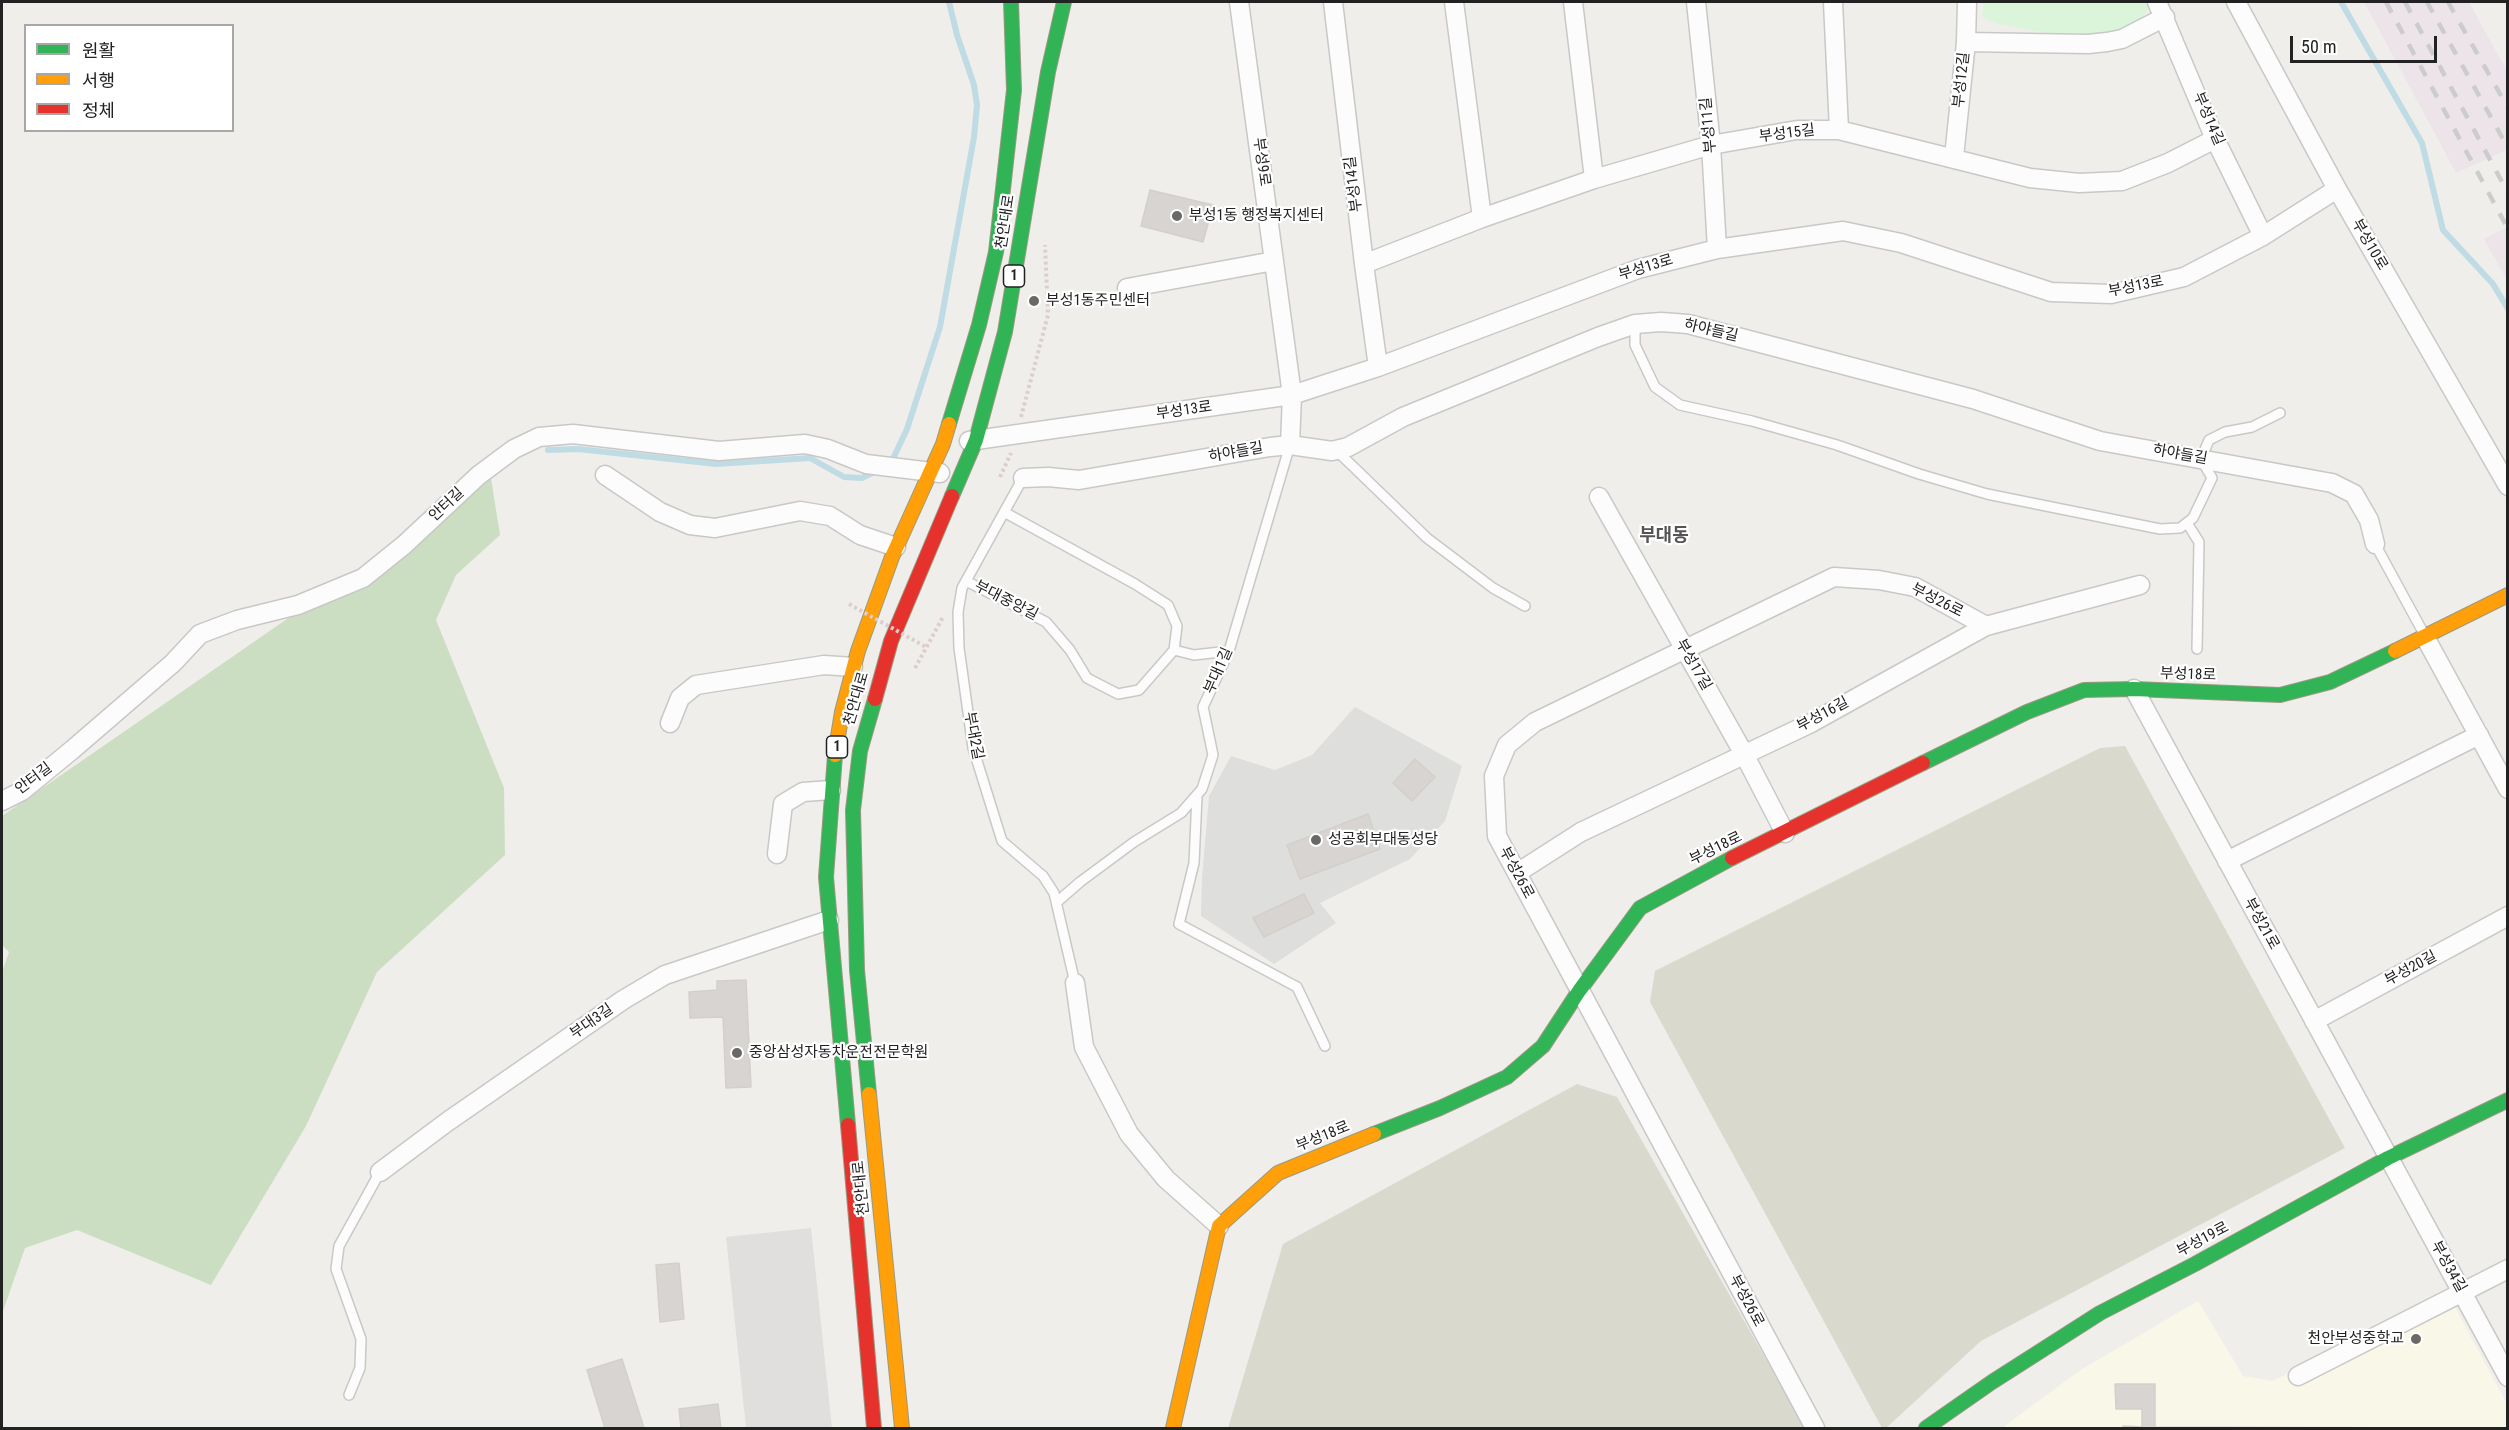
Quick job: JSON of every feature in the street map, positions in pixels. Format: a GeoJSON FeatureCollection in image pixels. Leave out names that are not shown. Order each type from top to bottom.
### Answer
{"type":"FeatureCollection","features":[{"type":"Feature","properties":{"kind":"main road","name":"1"},"geometry":{"type":"LineString","coordinates":[[1011,2],[1014,90]]}},
{"type":"Feature","properties":{"kind":"main road","name":"천안대로"},"geometry":{"type":"LineString","coordinates":[[874,1428],[826,877],[831,790],[842,712],[854,667],[896,547],[943,444],[979,325],[996,252],[1024,2]]}},
{"type":"Feature","properties":{"kind":"main road","name":"천안대로"},"geometry":{"type":"LineString","coordinates":[[902,1428],[857,970],[852,875],[853,810],[860,751],[891,641],[976,440],[1005,332],[1048,72],[1051,2]]}},
{"type":"Feature","properties":{"kind":"main road","name":"1"},"geometry":{"type":"LineString","coordinates":[[1048,72],[1064,2]]}},
{"type":"Feature","properties":{"kind":"main road","name":"부성18로"},"geometry":{"type":"LineString","coordinates":[[1219,1226],[1278,1173],[1440,1108],[1507,1077],[1543,1046],[1579,991],[1640,908],[1700,874],[2027,711],[2084,690],[2134,689],[2280,694],[2330,682],[2425,638],[2508,595]]}},
{"type":"Feature","properties":{"kind":"main road","name":"부성19로"},"geometry":{"type":"LineString","coordinates":[[1926,1428],[1992,1382],[2100,1313],[2388,1158],[2508,1100]]}},
{"type":"Feature","properties":{"kind":"main road"},"geometry":{"type":"LineString","coordinates":[[1173,1428],[1219,1226]]}},
{"type":"Feature","properties":{"kind":"street","name":"부성9로"},"geometry":{"type":"LineString","coordinates":[[1239,2],[1292,395],[1290,445]]}},
{"type":"Feature","properties":{"kind":"street","name":"부성14길"},"geometry":{"type":"LineString","coordinates":[[1333,2],[1378,367]]}},
{"type":"Feature","properties":{"kind":"street"},"geometry":{"type":"LineString","coordinates":[[1454,2],[1482,218]]}},
{"type":"Feature","properties":{"kind":"street"},"geometry":{"type":"LineString","coordinates":[[1573,2],[1594,179]]}},
{"type":"Feature","properties":{"kind":"street","name":"부성11길"},"geometry":{"type":"LineString","coordinates":[[1696,2],[1711,145],[1717,249]]}},
{"type":"Feature","properties":{"kind":"street"},"geometry":{"type":"LineString","coordinates":[[1833,2],[1839,129]]}},
{"type":"Feature","properties":{"kind":"street","name":"부성12길"},"geometry":{"type":"LineString","coordinates":[[1954,158],[1966,42],[1967,2]]}},
{"type":"Feature","properties":{"kind":"street","name":"부성10로"},"geometry":{"type":"LineString","coordinates":[[2236,2],[2337,189],[2508,486]]}},
{"type":"Feature","properties":{"kind":"street"},"geometry":{"type":"LineString","coordinates":[[1966,42],[2088,44],[2107,42],[2122,39],[2161,9]]}},
{"type":"Feature","properties":{"kind":"street","name":"부성14길"},"geometry":{"type":"LineString","coordinates":[[2161,9],[2215,139],[2263,236]]}},
{"type":"Feature","properties":{"kind":"street","name":"부성15길"},"geometry":{"type":"LineString","coordinates":[[1364,264],[1482,218],[1594,179],[1711,145],[1797,130],[1839,129],[2030,178],[2079,183],[2122,180],[2168,163],[2215,139]]}},
{"type":"Feature","properties":{"kind":"street","name":"부성13로"},"geometry":{"type":"LineString","coordinates":[[943,444],[1292,395],[1378,367],[1638,268],[1717,249],[1843,231],[1901,243],[2051,292],[2111,294],[2184,277],[2263,236],[2337,189]]}},
{"type":"Feature","properties":{"kind":"street"},"geometry":{"type":"LineString","coordinates":[[1127,288],[1274,261]]}},
{"type":"Feature","properties":{"kind":"street","name":"하야들길"},"geometry":{"type":"LineString","coordinates":[[1023,478],[1048,477],[1079,480],[1290,445],[1336,450],[1348,447],[1403,417],[1598,337],[1635,324],[1661,322],[1688,324],[1973,399],[2100,441],[2304,477],[2339,487],[2354,494],[2369,520],[2374,544]]}},
{"type":"Feature","properties":{"kind":"street","name":"안터길"},"geometry":{"type":"LineString","coordinates":[[2,801],[22,791],[72,750],[173,663],[200,634],[237,620],[298,605],[363,578],[404,545],[479,475],[514,449],[539,437],[573,434],[719,451],[804,444],[828,449],[866,464],[962,476]]}},
{"type":"Feature","properties":{"kind":"street"},"geometry":{"type":"LineString","coordinates":[[605,475],[660,512],[690,525],[715,528],[800,511],[830,516],[860,535],[896,547]]}},
{"type":"Feature","properties":{"kind":"street","name":"부성17길"},"geometry":{"type":"LineString","coordinates":[[1599,497],[1744,754],[1785,833]]}},
{"type":"Feature","properties":{"kind":"street","name":"부성26로"},"geometry":{"type":"LineString","coordinates":[[1815,1428],[1497,836],[1494,776],[1507,745],[1535,722],[1834,577],[1879,580],[1915,586],[1986,626]]}},
{"type":"Feature","properties":{"kind":"street","name":"부성16길"},"geometry":{"type":"LineString","coordinates":[[1517,873],[1581,832],[1811,723],[1986,626],[2140,585]]}},
{"type":"Feature","properties":{"kind":"street"},"geometry":{"type":"LineString","coordinates":[[2425,638],[2508,789]]}},
{"type":"Feature","properties":{"kind":"street"},"geometry":{"type":"LineString","coordinates":[[670,723],[680,698],[696,685],[824,664],[854,667]]}},
{"type":"Feature","properties":{"kind":"street","name":"부성21로"},"geometry":{"type":"LineString","coordinates":[[2134,689],[2388,1158]]}},
{"type":"Feature","properties":{"kind":"street"},"geometry":{"type":"LineString","coordinates":[[2227,861],[2479,735]]}},
{"type":"Feature","properties":{"kind":"street"},"geometry":{"type":"LineString","coordinates":[[777,854],[783,804],[803,792],[831,790]]}},
{"type":"Feature","properties":{"kind":"street","name":"부성20길"},"geometry":{"type":"LineString","coordinates":[[2314,1021],[2508,916]]}},
{"type":"Feature","properties":{"kind":"street","name":"부대3길"},"geometry":{"type":"LineString","coordinates":[[380,1172],[447,1122],[623,1000],[666,975],[829,920]]}},
{"type":"Feature","properties":{"kind":"street"},"geometry":{"type":"LineString","coordinates":[[1075,982],[1084,1047],[1129,1134],[1166,1179],[1219,1226]]}},
{"type":"Feature","properties":{"kind":"street","name":"부성34길"},"geometry":{"type":"LineString","coordinates":[[2388,1158],[2508,1377]]}},
{"type":"Feature","properties":{"kind":"street"},"geometry":{"type":"LineString","coordinates":[[2298,1376],[2508,1269]]}},
{"type":"Feature","properties":{"kind":"lane"},"geometry":{"type":"LineString","coordinates":[[1635,324],[1635,345],[1655,387],[1680,405],[1752,421],[1837,445],[1919,474],[1987,494],[2160,529],[2180,528],[2193,518],[2212,478],[2201,459],[2209,440],[2225,432],[2252,427],[2280,412]]}},
{"type":"Feature","properties":{"kind":"lane","name":"부대1길"},"geometry":{"type":"LineString","coordinates":[[1057,902],[1134,842],[1181,813],[1202,789],[1213,754],[1203,707],[1229,651],[1290,445]]}},
{"type":"Feature","properties":{"kind":"lane"},"geometry":{"type":"LineString","coordinates":[[1336,450],[1426,538],[1493,588],[1525,606]]}},
{"type":"Feature","properties":{"kind":"lane","name":"부대2길"},"geometry":{"type":"LineString","coordinates":[[1023,478],[966,581],[958,612],[959,648],[974,748],[1002,841],[1043,876],[1054,893],[1075,982]]}},
{"type":"Feature","properties":{"kind":"lane"},"geometry":{"type":"LineString","coordinates":[[1004,512],[1135,584],[1168,605],[1177,626],[1174,650],[1194,655],[1229,651]]}},
{"type":"Feature","properties":{"kind":"lane"},"geometry":{"type":"LineString","coordinates":[[2187,522],[2199,542],[2197,649]]}},
{"type":"Feature","properties":{"kind":"lane"},"geometry":{"type":"LineString","coordinates":[[2374,544],[2425,638]]}},
{"type":"Feature","properties":{"kind":"lane","name":"부대중앙길"},"geometry":{"type":"LineString","coordinates":[[966,581],[1046,622],[1070,650],[1087,678],[1118,694],[1139,690],[1174,650]]}},
{"type":"Feature","properties":{"kind":"lane"},"geometry":{"type":"LineString","coordinates":[[1197,796],[1194,863],[1179,924],[1238,958],[1297,987],[1325,1046]]}},
{"type":"Feature","properties":{"kind":"lane"},"geometry":{"type":"LineString","coordinates":[[349,1395],[360,1368],[361,1339],[336,1269],[339,1246],[380,1172]]}},
{"type":"Feature","properties":{"kind":"path"},"geometry":{"type":"LineString","coordinates":[[849,604],[926,647]]}},
{"type":"Feature","properties":{"kind":"path"},"geometry":{"type":"LineString","coordinates":[[915,668],[943,617]]}},
{"type":"Feature","properties":{"kind":"shaded area"},"geometry":{"type":"Polygon","coordinates":[[[2364,2],[2469,2],[2507,71],[2507,150],[2456,173],[2364,2]]]}},
{"type":"Feature","properties":{"kind":"shaded area"},"geometry":{"type":"Polygon","coordinates":[[[2507,227],[2507,280],[2484,239],[2507,227]]]}},
{"type":"Feature","properties":{"kind":"shaded area","name":"성공회부대동성당"},"geometry":{"type":"Polygon","coordinates":[[[1355,707],[1462,766],[1445,821],[1410,859],[1320,903],[1336,923],[1274,964],[1201,916],[1209,796],[1231,756],[1275,770],[1312,755],[1355,707]]]}},
{"type":"Feature","properties":{"kind":"shaded area"},"geometry":{"type":"Polygon","coordinates":[[[2125,746],[2345,1148],[1981,1341],[1886,1428],[1882,1428],[1650,1002],[1655,971],[2100,748],[2125,746]]]}},
{"type":"Feature","properties":{"kind":"shaded area"},"geometry":{"type":"Polygon","coordinates":[[[1577,1084],[1617,1097],[1805,1428],[1228,1428],[1283,1244],[1577,1084]]]}},
{"type":"Feature","properties":{"kind":"shaded area"},"geometry":{"type":"Polygon","coordinates":[[[811,1228],[832,1428],[746,1428],[726,1237],[811,1228]]]}},
{"type":"Feature","properties":{"kind":"shaded area","name":"천안부성중학교"},"geometry":{"type":"Polygon","coordinates":[[[2198,1301],[2243,1376],[2272,1381],[2434,1305],[2455,1307],[2508,1406],[2507,1428],[2002,1428],[2079,1371],[2198,1301]]]}},
{"type":"Feature","properties":{"kind":"green space"},"geometry":{"type":"Polygon","coordinates":[[[1983,2],[2148,2],[2148,6],[2140,20],[2119,32],[2093,36],[2048,33],[1994,23],[1982,16],[1983,2]]]}},
{"type":"Feature","properties":{"kind":"green space"},"geometry":{"type":"Polygon","coordinates":[[[491,478],[500,535],[456,575],[436,620],[504,788],[505,855],[377,972],[306,1126],[211,1285],[77,1230],[25,1248],[2,1314],[2,972],[9,952],[2,945],[2,816],[491,478]]]}},
{"type":"Feature","properties":{"kind":"building","name":"부성1동 행정복지센터"},"geometry":{"type":"Polygon","coordinates":[[[1150,190],[1213,205],[1203,242],[1141,226],[1150,190]]]}},
{"type":"Feature","properties":{"kind":"building"},"geometry":{"type":"Polygon","coordinates":[[[1415,759],[1435,777],[1412,801],[1393,783],[1415,759]]]}},
{"type":"Feature","properties":{"kind":"building"},"geometry":{"type":"Polygon","coordinates":[[[1368,814],[1380,849],[1300,879],[1287,845],[1368,814]]]}},
{"type":"Feature","properties":{"kind":"building"},"geometry":{"type":"Polygon","coordinates":[[[1304,894],[1314,913],[1264,937],[1253,918],[1304,894]]]}},
{"type":"Feature","properties":{"kind":"building","name":"중앙삼성자동차운전전문학원"},"geometry":{"type":"Polygon","coordinates":[[[746,980],[751,1087],[726,1088],[723,1017],[690,1018],[689,992],[717,990],[717,981],[746,980]]]}},
{"type":"Feature","properties":{"kind":"building"},"geometry":{"type":"Polygon","coordinates":[[[679,1263],[684,1319],[660,1322],[656,1265],[679,1263]]]}},
{"type":"Feature","properties":{"kind":"building"},"geometry":{"type":"Polygon","coordinates":[[[622,1359],[644,1428],[605,1428],[587,1370],[622,1359]]]}},
{"type":"Feature","properties":{"kind":"building"},"geometry":{"type":"Polygon","coordinates":[[[2115,1384],[2155,1384],[2155,1427],[2445,1428],[2123,1428],[2123,1426],[2142,1427],[2142,1409],[2116,1409],[2115,1384]]]}},
{"type":"Feature","properties":{"kind":"building"},"geometry":{"type":"Polygon","coordinates":[[[718,1404],[721,1428],[681,1428],[679,1409],[718,1404]]]}},
{"type":"Feature","properties":{"kind":"waterway"},"geometry":{"type":"LineString","coordinates":[[891,463],[907,429],[940,327],[974,137],[977,105],[974,85],[957,35],[949,2]]}},
{"type":"Feature","properties":{"kind":"waterway"},"geometry":{"type":"LineString","coordinates":[[2341,2],[2422,143],[2443,230],[2493,284],[2508,309]]}},
{"type":"Feature","properties":{"kind":"waterway"},"geometry":{"type":"LineString","coordinates":[[548,450],[578,449],[716,464],[810,458],[844,477],[862,478],[876,471]]}},
{"type":"Feature","properties":{"kind":"railway"},"geometry":{"type":"LineString","coordinates":[[2386,2],[2508,229]]}},
{"type":"Feature","properties":{"kind":"railway"},"geometry":{"type":"LineString","coordinates":[[2405,2],[2508,193]]}},
{"type":"Feature","properties":{"kind":"railway"},"geometry":{"type":"LineString","coordinates":[[2427,2],[2508,148]]}},
{"type":"Feature","properties":{"kind":"railway"},"geometry":{"type":"LineString","coordinates":[[2448,2],[2508,108]]}},
{"type":"Feature","properties":{"kind":"traffic: fast"},"geometry":{"type":"LineString","coordinates":[[949,424],[979,325],[996,252],[1014,90],[1011,2]]}},
{"type":"Feature","properties":{"kind":"traffic: fast"},"geometry":{"type":"LineString","coordinates":[[952,496],[976,440],[1005,332],[1048,72],[1064,2]]}},
{"type":"Feature","properties":{"kind":"traffic: fast"},"geometry":{"type":"LineString","coordinates":[[1923,763],[2027,712],[2084,690],[2134,689],[2280,695],[2330,682],[2395,651]]}},
{"type":"Feature","properties":{"kind":"traffic: fast"},"geometry":{"type":"LineString","coordinates":[[869,1094],[857,970],[853,810],[860,751],[875,699]]}},
{"type":"Feature","properties":{"kind":"traffic: fast"},"geometry":{"type":"LineString","coordinates":[[835,755],[826,877],[848,1125]]}},
{"type":"Feature","properties":{"kind":"traffic: fast"},"geometry":{"type":"LineString","coordinates":[[1374,1134],[1440,1108],[1507,1077],[1543,1046],[1579,991],[1640,908],[1732,858]]}},
{"type":"Feature","properties":{"kind":"traffic: fast"},"geometry":{"type":"LineString","coordinates":[[1926,1428],[1992,1382],[2100,1313],[2195,1264],[2388,1158],[2508,1100]]}},
{"type":"Feature","properties":{"kind":"traffic: slow"},"geometry":{"type":"LineString","coordinates":[[835,755],[842,712],[858,651],[892,557],[943,444],[949,424]]}},
{"type":"Feature","properties":{"kind":"traffic: slow"},"geometry":{"type":"LineString","coordinates":[[2395,651],[2508,595]]}},
{"type":"Feature","properties":{"kind":"traffic: slow"},"geometry":{"type":"LineString","coordinates":[[869,1094],[902,1428]]}},
{"type":"Feature","properties":{"kind":"traffic: slow"},"geometry":{"type":"LineString","coordinates":[[1173,1428],[1219,1226],[1278,1173],[1374,1134]]}},
{"type":"Feature","properties":{"kind":"traffic: jam"},"geometry":{"type":"LineString","coordinates":[[875,699],[891,641],[952,496]]}},
{"type":"Feature","properties":{"kind":"traffic: jam"},"geometry":{"type":"LineString","coordinates":[[1732,858],[1923,763]]}},
{"type":"Feature","properties":{"kind":"traffic: jam"},"geometry":{"type":"LineString","coordinates":[[848,1125],[874,1428]]}},
{"type":"Feature","properties":{"kind":"place","name":"부성1동 행정복지센터"},"geometry":{"type":"Point","coordinates":[1177,216]}},
{"type":"Feature","properties":{"kind":"place","name":"부성1동주민센터"},"geometry":{"type":"Point","coordinates":[1034,301]}},
{"type":"Feature","properties":{"kind":"place","name":"성공회부대동성당"},"geometry":{"type":"Point","coordinates":[1316,840]}},
{"type":"Feature","properties":{"kind":"place","name":"중앙삼성자동차운전전문학원"},"geometry":{"type":"Point","coordinates":[737,1053]}},
{"type":"Feature","properties":{"kind":"place","name":"천안부성중학교"},"geometry":{"type":"Point","coordinates":[2416,1339]}},
{"type":"Feature","properties":{"kind":"district","name":"부대동"},"geometry":{"type":"Point","coordinates":[1664,536]}}]}
